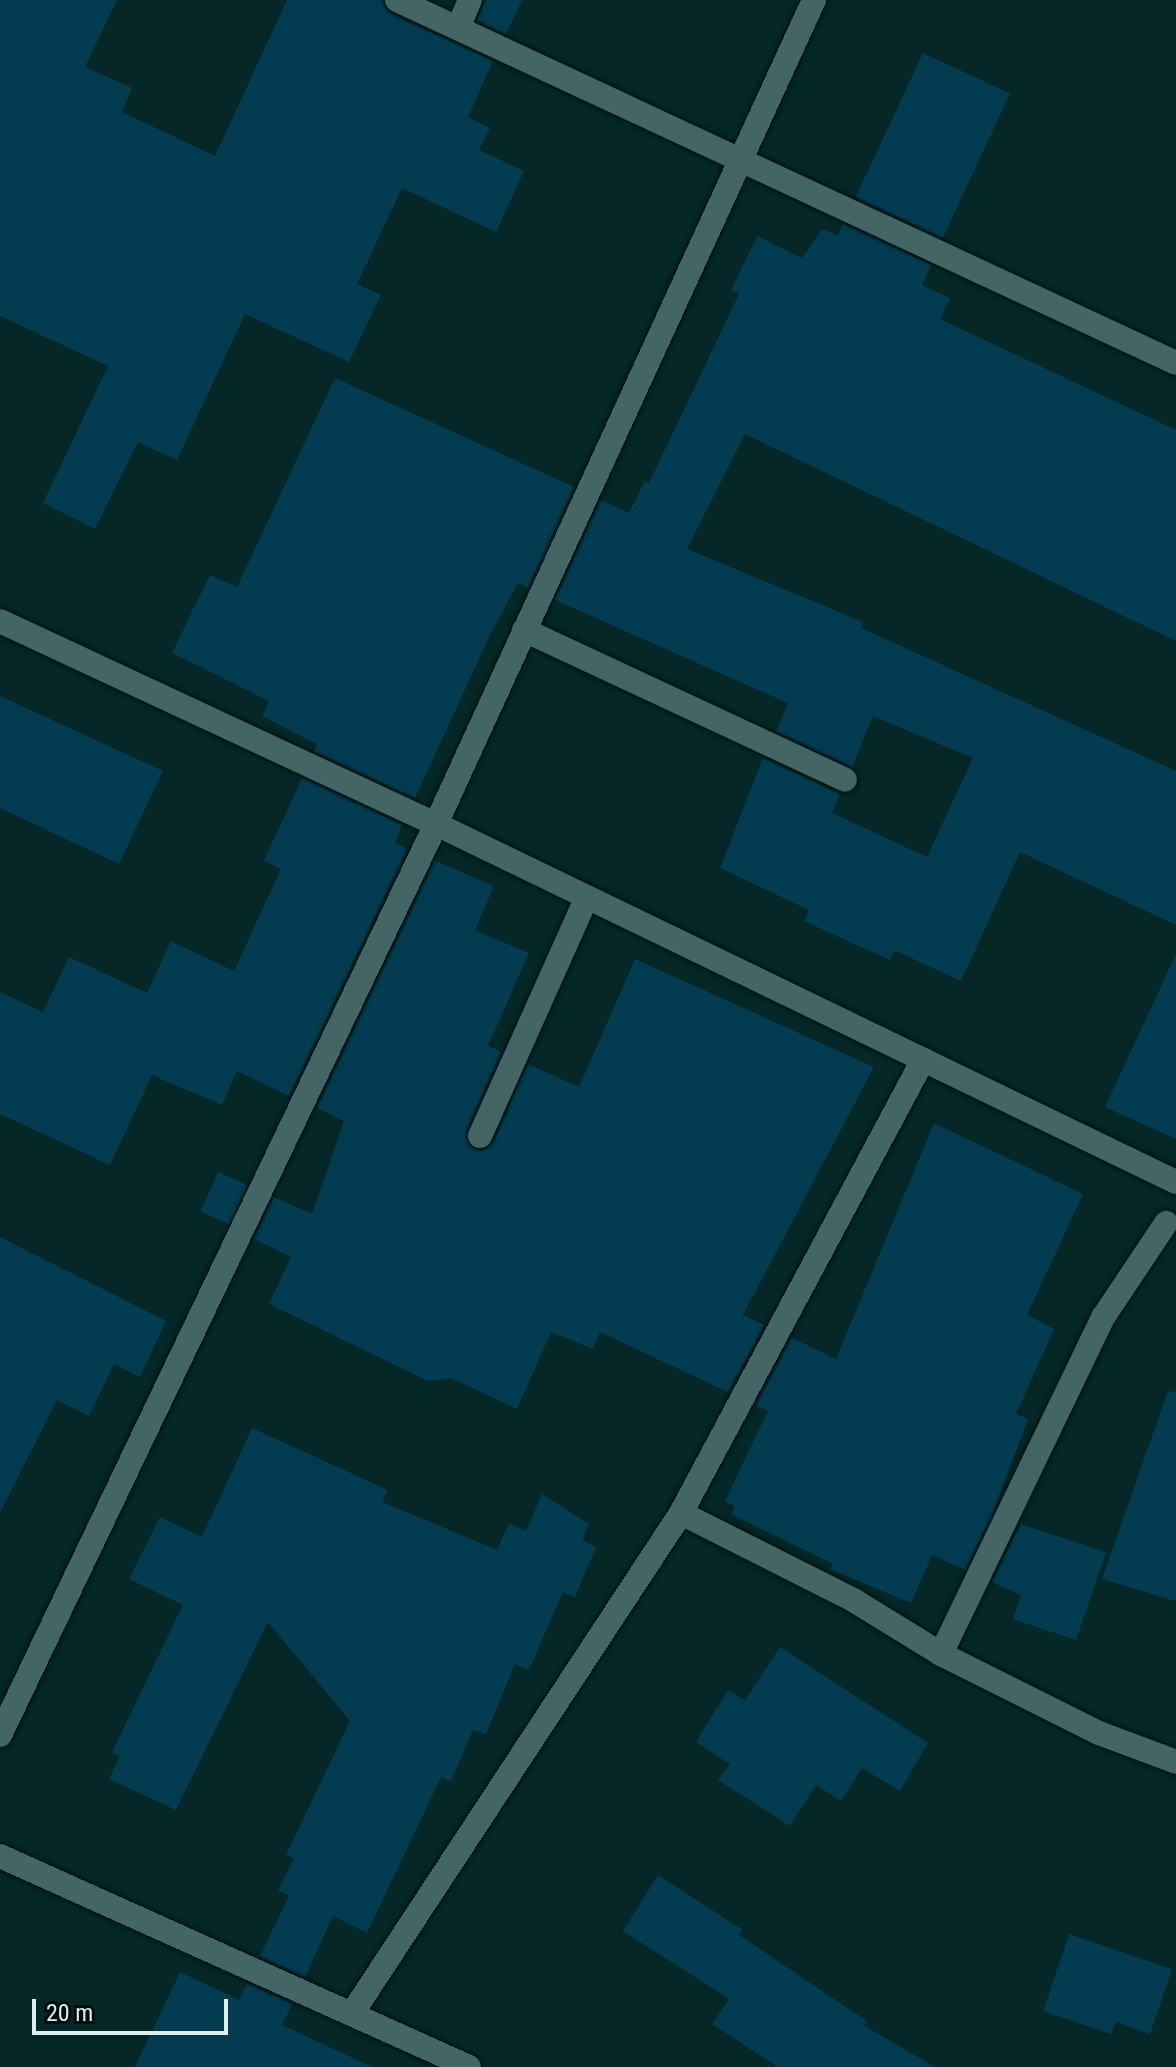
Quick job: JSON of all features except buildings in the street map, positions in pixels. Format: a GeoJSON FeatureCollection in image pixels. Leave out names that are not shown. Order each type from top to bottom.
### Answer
{"type":"FeatureCollection","features":[{"type":"Feature","properties":{"kind":"street"},"geometry":{"type":"LineString","coordinates":[[397,0],[1176,363]]}},
{"type":"Feature","properties":{"kind":"street"},"geometry":{"type":"LineString","coordinates":[[458,28],[470,0]]}},
{"type":"Feature","properties":{"kind":"street"},"geometry":{"type":"LineString","coordinates":[[0,1735],[436,824],[814,0]]}},
{"type":"Feature","properties":{"kind":"street"},"geometry":{"type":"LineString","coordinates":[[0,621],[436,824],[1176,1182]]}},
{"type":"Feature","properties":{"kind":"street"},"geometry":{"type":"LineString","coordinates":[[524,630],[845,780]]}},
{"type":"Feature","properties":{"kind":"street"},"geometry":{"type":"LineString","coordinates":[[480,1136],[586,899]]}},
{"type":"Feature","properties":{"kind":"street"},"geometry":{"type":"LineString","coordinates":[[353,2012],[681,1513],[923,1060]]}},
{"type":"Feature","properties":{"kind":"street"},"geometry":{"type":"LineString","coordinates":[[941,1654],[1104,1316],[1173,1219]]}},
{"type":"Feature","properties":{"kind":"street"},"geometry":{"type":"LineString","coordinates":[[681,1513],[855,1601],[941,1654],[1099,1733],[1176,1762]]}},
{"type":"Feature","properties":{"kind":"street"},"geometry":{"type":"LineString","coordinates":[[0,1856],[322,2005],[353,2012],[469,2067]]}}]}
